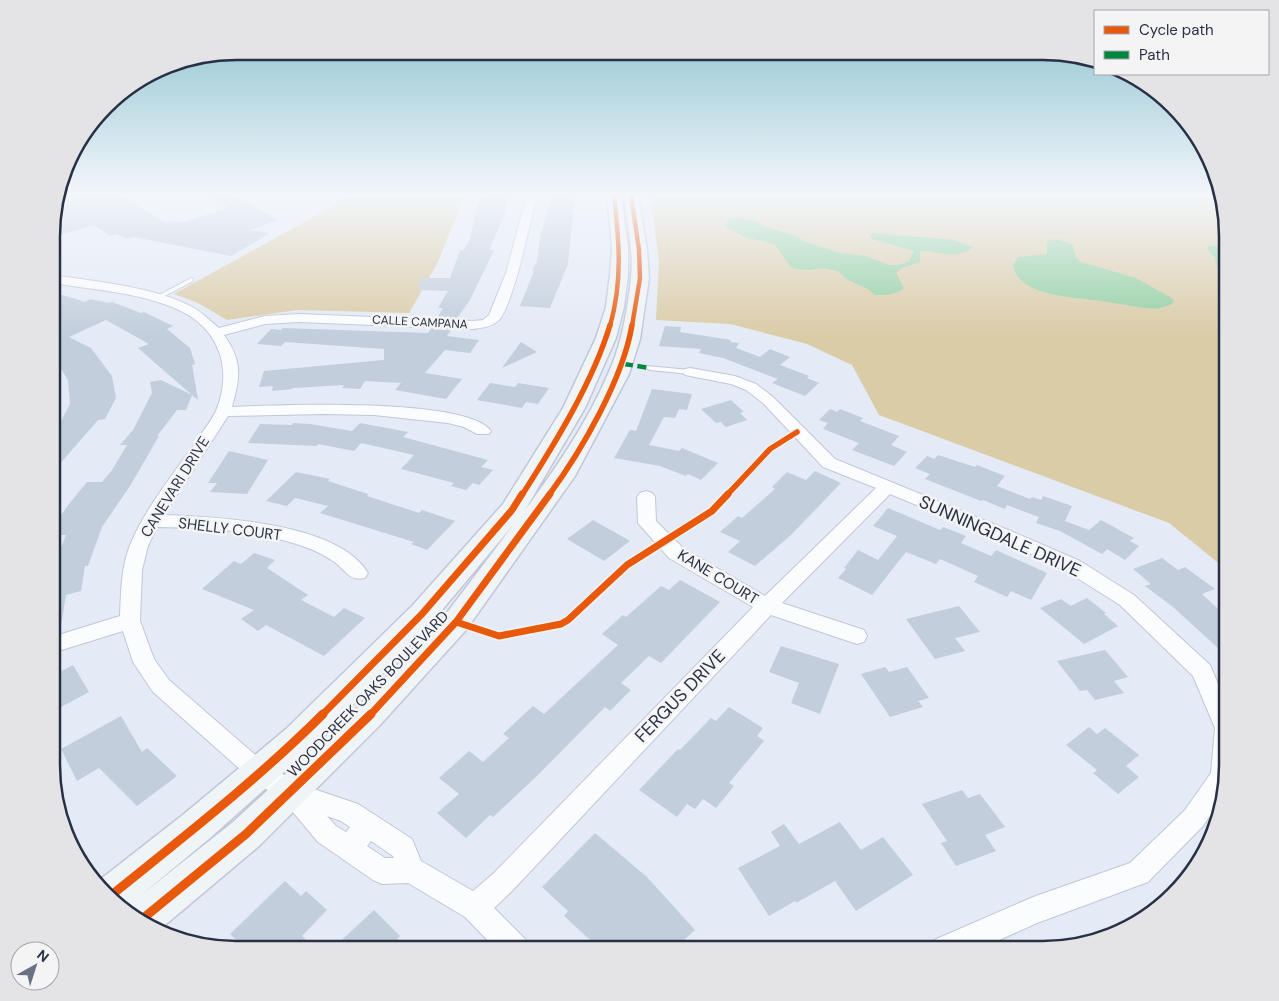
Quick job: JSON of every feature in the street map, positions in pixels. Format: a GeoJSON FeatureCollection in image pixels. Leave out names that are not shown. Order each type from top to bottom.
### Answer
{"type":"FeatureCollection","features":[{"type":"Feature","properties":{"kind":"main road","name":"WOODCREEK OAKS BOULEVARD"},"geometry":{"type":"LineString","coordinates":[[115,892],[197,826],[305,733],[422,614],[512,510],[574,408],[606,338],[615,307],[619,275],[619,242]]}},
{"type":"Feature","properties":{"kind":"main road","name":"WOODCREEK OAKS BOULEVARD"},"geometry":{"type":"LineString","coordinates":[[146,916],[246,834],[369,716],[456,622],[535,517],[583,442],[624,364],[640,278],[639,242]]}},
{"type":"Feature","properties":{"kind":"street","name":"CALLE CAMPANA"},"geometry":{"type":"LineString","coordinates":[[216,333],[250,323],[280,318],[326,318],[473,325],[487,323],[495,317],[512,273],[520,242]]}},
{"type":"Feature","properties":{"kind":"street","name":"CANEVARI DRIVE"},"geometry":{"type":"LineString","coordinates":[[60,280],[139,293],[183,307],[196,314],[216,333],[223,343],[232,366],[232,380],[223,412],[151,521],[139,546],[132,570],[130,621],[144,662],[161,686],[259,772],[291,792]]}},
{"type":"Feature","properties":{"kind":"street","name":"SUNNINGDALE DRIVE"},"geometry":{"type":"LineString","coordinates":[[690,372],[722,376],[751,387],[768,400],[829,463],[1007,536],[1073,566],[1127,600],[1202,672],[1219,712]]}},
{"type":"Feature","properties":{"kind":"street"},"geometry":{"type":"LineString","coordinates":[[223,412],[310,408],[368,409],[450,418],[465,421],[483,430]]}},
{"type":"Feature","properties":{"kind":"street","name":"FERGUS DRIVE"},"geometry":{"type":"LineString","coordinates":[[475,907],[503,882],[767,606],[888,487]]}},
{"type":"Feature","properties":{"kind":"street","name":"KANE COURT"},"geometry":{"type":"LineString","coordinates":[[646,497],[647,524],[676,553],[767,606],[857,636]]}},
{"type":"Feature","properties":{"kind":"street","name":"SHELLY COURT"},"geometry":{"type":"LineString","coordinates":[[151,521],[216,524],[291,536],[340,557],[358,573]]}},
{"type":"Feature","properties":{"kind":"street"},"geometry":{"type":"LineString","coordinates":[[60,643],[130,621]]}},
{"type":"Feature","properties":{"kind":"street","name":"SUNNINGDALE DRIVE"},"geometry":{"type":"LineString","coordinates":[[965,941],[1033,911],[1139,873],[1194,818],[1218,784]]}},
{"type":"Feature","properties":{"kind":"street"},"geometry":{"type":"LineString","coordinates":[[291,792],[349,812],[403,848],[411,870]]}},
{"type":"Feature","properties":{"kind":"street"},"geometry":{"type":"LineString","coordinates":[[291,792],[327,834],[382,870],[411,870],[475,907],[507,941]]}},
{"type":"Feature","properties":{"kind":"street"},"geometry":{"type":"LineString","coordinates":[[348,848],[369,825]]}},
{"type":"Feature","properties":{"kind":"lane"},"geometry":{"type":"LineString","coordinates":[[157,298],[191,280]]}},
{"type":"Feature","properties":{"kind":"lane"},"geometry":{"type":"LineString","coordinates":[[650,368],[690,372]]}},
{"type":"Feature","properties":{"kind":"shaded area"},"geometry":{"type":"Polygon","coordinates":[[[269,242],[446,242],[437,264],[409,313],[297,310],[227,320],[198,303],[174,294],[269,242]]]}},
{"type":"Feature","properties":{"kind":"shaded area"},"geometry":{"type":"Polygon","coordinates":[[[656,242],[1219,242],[1219,564],[1169,523],[879,415],[852,365],[807,344],[730,324],[656,320],[659,261],[656,242]]]}},
{"type":"Feature","properties":{"kind":"shaded area"},"geometry":{"type":"Polygon","coordinates":[[[765,242],[805,242],[840,253],[866,256],[889,265],[899,265],[909,261],[914,251],[881,242],[959,242],[973,247],[961,254],[920,251],[920,262],[902,268],[896,273],[904,288],[888,295],[875,295],[868,289],[846,279],[838,271],[822,268],[809,270],[791,267],[776,246],[765,242]]]}},
{"type":"Feature","properties":{"kind":"shaded area"},"geometry":{"type":"Polygon","coordinates":[[[1047,242],[1064,242],[1073,245],[1076,257],[1081,262],[1136,278],[1174,300],[1172,304],[1158,309],[1144,308],[1059,296],[1034,288],[1024,283],[1017,275],[1013,265],[1018,257],[1047,254],[1047,242]]]}},
{"type":"Feature","properties":{"kind":"shaded area"},"geometry":{"type":"Polygon","coordinates":[[[1219,245],[1219,268],[1217,267],[1215,258],[1207,249],[1209,246],[1219,245]]]}},
{"type":"Feature","properties":{"kind":"building"},"geometry":{"type":"Polygon","coordinates":[[[158,242],[255,242],[231,256],[158,242]]]}},
{"type":"Feature","properties":{"kind":"building"},"geometry":{"type":"Polygon","coordinates":[[[469,242],[493,242],[489,250],[494,250],[470,300],[457,318],[437,318],[443,308],[438,308],[448,291],[419,290],[420,278],[450,278],[460,250],[464,250],[469,242]]]}},
{"type":"Feature","properties":{"kind":"building"},"geometry":{"type":"Polygon","coordinates":[[[540,242],[570,242],[568,264],[550,308],[520,306],[537,261],[540,242]]]}},
{"type":"Feature","properties":{"kind":"building"},"geometry":{"type":"Polygon","coordinates":[[[60,294],[85,302],[90,299],[112,302],[141,313],[144,312],[173,326],[167,329],[190,348],[195,364],[192,365],[198,400],[138,348],[149,344],[106,320],[69,337],[91,348],[112,376],[116,398],[105,419],[98,420],[60,464],[60,423],[70,404],[68,380],[60,367],[60,294]]]}},
{"type":"Feature","properties":{"kind":"building"},"geometry":{"type":"Polygon","coordinates":[[[665,326],[681,327],[680,332],[731,340],[730,342],[739,343],[736,348],[760,357],[770,349],[790,357],[780,365],[809,376],[807,378],[819,383],[805,396],[772,383],[778,379],[723,358],[699,353],[701,349],[659,346],[665,326]]]}},
{"type":"Feature","properties":{"kind":"building"},"geometry":{"type":"Polygon","coordinates":[[[283,328],[428,333],[431,329],[451,330],[447,336],[479,340],[470,353],[445,350],[425,373],[462,379],[446,399],[395,390],[401,383],[365,381],[360,389],[342,388],[344,385],[272,391],[273,386],[259,387],[264,371],[384,360],[384,349],[285,342],[281,346],[257,344],[271,329],[281,330],[283,328]]]}},
{"type":"Feature","properties":{"kind":"building"},"geometry":{"type":"Polygon","coordinates":[[[521,342],[537,352],[502,368],[521,342]]]}},
{"type":"Feature","properties":{"kind":"building"},"geometry":{"type":"Polygon","coordinates":[[[161,380],[192,395],[186,410],[177,410],[157,436],[159,436],[130,486],[102,527],[88,566],[85,566],[81,591],[66,595],[60,632],[60,550],[66,535],[60,535],[60,517],[87,482],[102,482],[112,470],[127,445],[120,445],[133,430],[152,393],[150,382],[161,380]]]}},
{"type":"Feature","properties":{"kind":"building"},"geometry":{"type":"Polygon","coordinates":[[[490,383],[515,387],[518,383],[549,388],[538,404],[526,402],[522,408],[477,400],[490,383]]]}},
{"type":"Feature","properties":{"kind":"building"},"geometry":{"type":"Polygon","coordinates":[[[652,389],[692,394],[687,410],[679,409],[675,418],[664,417],[649,445],[679,451],[682,448],[718,463],[701,480],[660,466],[614,458],[630,430],[636,431],[652,389]]]}},
{"type":"Feature","properties":{"kind":"building"},"geometry":{"type":"Polygon","coordinates":[[[731,400],[744,412],[740,413],[747,420],[726,427],[721,422],[716,423],[701,409],[731,400]]]}},
{"type":"Feature","properties":{"kind":"building"},"geometry":{"type":"Polygon","coordinates":[[[830,409],[837,412],[840,409],[863,418],[860,421],[899,436],[891,445],[907,452],[894,466],[852,450],[859,443],[823,429],[828,423],[819,420],[830,409]]]}},
{"type":"Feature","properties":{"kind":"building"},"geometry":{"type":"Polygon","coordinates":[[[293,423],[352,431],[360,423],[408,432],[403,437],[488,460],[481,467],[493,470],[479,485],[473,483],[466,490],[451,486],[454,483],[401,469],[414,455],[361,443],[354,451],[318,444],[317,446],[248,443],[260,424],[292,425],[293,423]]]}},
{"type":"Feature","properties":{"kind":"building"},"geometry":{"type":"Polygon","coordinates":[[[229,451],[268,460],[247,494],[210,492],[217,483],[208,483],[229,451]]]}},
{"type":"Feature","properties":{"kind":"building"},"geometry":{"type":"Polygon","coordinates":[[[938,455],[975,467],[977,465],[1005,476],[997,486],[1030,499],[1032,497],[1041,500],[1043,496],[1072,506],[1065,521],[1089,530],[1101,520],[1134,538],[1130,541],[1139,546],[1125,560],[1107,549],[1102,554],[1060,531],[1036,523],[1039,517],[1007,505],[1005,509],[983,500],[981,501],[925,479],[930,474],[915,468],[927,456],[934,459],[938,455]]]}},
{"type":"Feature","properties":{"kind":"building"},"geometry":{"type":"Polygon","coordinates":[[[815,471],[841,483],[791,535],[755,566],[728,552],[740,541],[720,532],[738,516],[742,518],[775,489],[772,487],[787,472],[806,480],[815,471]]]}},
{"type":"Feature","properties":{"kind":"building"},"geometry":{"type":"Polygon","coordinates":[[[296,472],[330,479],[328,481],[368,494],[367,496],[419,513],[422,510],[455,521],[427,550],[411,544],[414,542],[320,513],[328,506],[295,498],[287,506],[266,501],[296,472]]]}},
{"type":"Feature","properties":{"kind":"building"},"geometry":{"type":"Polygon","coordinates":[[[888,508],[940,530],[943,527],[966,536],[961,543],[991,556],[996,550],[1047,573],[1031,600],[1011,591],[1007,597],[974,582],[978,576],[940,559],[936,564],[906,552],[872,595],[838,578],[858,550],[878,560],[897,536],[873,526],[888,508]]]}},
{"type":"Feature","properties":{"kind":"building"},"geometry":{"type":"Polygon","coordinates":[[[593,520],[630,541],[604,561],[567,539],[593,520]]]}},
{"type":"Feature","properties":{"kind":"building"},"geometry":{"type":"Polygon","coordinates":[[[254,553],[275,560],[267,568],[308,595],[301,600],[334,617],[344,608],[365,618],[324,656],[266,625],[258,631],[241,619],[254,610],[202,589],[234,561],[241,564],[254,553]]]}},
{"type":"Feature","properties":{"kind":"building"},"geometry":{"type":"Polygon","coordinates":[[[1162,558],[1178,570],[1185,567],[1215,589],[1202,594],[1219,610],[1219,648],[1173,607],[1145,586],[1151,584],[1133,569],[1162,558]]]}},
{"type":"Feature","properties":{"kind":"building"},"geometry":{"type":"Polygon","coordinates":[[[680,580],[720,602],[661,663],[649,656],[621,683],[631,690],[610,711],[605,707],[537,776],[493,817],[490,815],[466,838],[437,813],[459,794],[439,778],[469,751],[483,762],[509,738],[503,734],[533,706],[544,714],[618,645],[602,634],[623,615],[626,617],[661,586],[669,590],[680,580]]]}},
{"type":"Feature","properties":{"kind":"building"},"geometry":{"type":"Polygon","coordinates":[[[1087,598],[1106,613],[1104,614],[1118,626],[1084,644],[1040,608],[1061,599],[1071,606],[1087,598]]]}},
{"type":"Feature","properties":{"kind":"building"},"geometry":{"type":"Polygon","coordinates":[[[959,606],[980,632],[955,638],[965,651],[935,659],[906,619],[959,606]]]}},
{"type":"Feature","properties":{"kind":"building"},"geometry":{"type":"Polygon","coordinates":[[[781,646],[839,664],[820,714],[791,703],[799,683],[769,672],[781,646]]]}},
{"type":"Feature","properties":{"kind":"building"},"geometry":{"type":"Polygon","coordinates":[[[1105,650],[1128,677],[1114,681],[1124,693],[1095,700],[1087,690],[1080,691],[1057,661],[1105,650]]]}},
{"type":"Feature","properties":{"kind":"building"},"geometry":{"type":"Polygon","coordinates":[[[73,665],[89,692],[60,708],[60,672],[73,665]]]}},
{"type":"Feature","properties":{"kind":"building"},"geometry":{"type":"Polygon","coordinates":[[[885,667],[889,672],[907,667],[929,698],[918,701],[923,707],[890,717],[861,674],[885,667]]]}},
{"type":"Feature","properties":{"kind":"building"},"geometry":{"type":"Polygon","coordinates":[[[729,707],[763,728],[757,736],[764,741],[729,783],[734,786],[716,808],[703,799],[695,809],[687,804],[677,817],[639,790],[711,718],[716,721],[729,707]]]}},
{"type":"Feature","properties":{"kind":"building"},"geometry":{"type":"Polygon","coordinates":[[[121,716],[142,752],[147,748],[177,776],[137,806],[99,768],[77,781],[61,749],[121,716]]]}},
{"type":"Feature","properties":{"kind":"building"},"geometry":{"type":"Polygon","coordinates":[[[1089,727],[1097,734],[1105,728],[1139,755],[1126,766],[1139,777],[1118,794],[1093,773],[1097,770],[1066,745],[1089,727]]]}},
{"type":"Feature","properties":{"kind":"building"},"geometry":{"type":"Polygon","coordinates":[[[962,790],[968,798],[980,794],[1005,827],[985,835],[996,851],[956,866],[941,843],[947,841],[922,804],[962,790]]]}},
{"type":"Feature","properties":{"kind":"building"},"geometry":{"type":"Polygon","coordinates":[[[840,822],[861,850],[883,837],[913,875],[856,911],[835,881],[769,916],[738,868],[780,846],[771,832],[784,824],[799,844],[840,822]]]}},
{"type":"Feature","properties":{"kind":"building"},"geometry":{"type":"Polygon","coordinates":[[[595,833],[647,877],[695,930],[683,941],[591,941],[564,916],[568,911],[542,887],[595,833]]]}},
{"type":"Feature","properties":{"kind":"building"},"geometry":{"type":"Polygon","coordinates":[[[285,881],[301,896],[306,891],[327,910],[302,936],[307,941],[237,941],[230,934],[285,881]]]}},
{"type":"Feature","properties":{"kind":"building"},"geometry":{"type":"Polygon","coordinates":[[[374,910],[400,936],[397,939],[399,941],[341,941],[374,910]]]}},
{"type":"Feature","properties":{"kind":"marked path"},"geometry":{"type":"LineString","coordinates":[[624,364],[650,368]]}},
{"type":"Feature","properties":{"kind":"cycle path"},"geometry":{"type":"LineString","coordinates":[[115,892],[197,826],[298,739],[422,614],[512,510],[574,408],[606,338],[615,307],[619,275],[619,242]]}},
{"type":"Feature","properties":{"kind":"cycle path"},"geometry":{"type":"LineString","coordinates":[[146,916],[246,834],[369,716],[456,622],[563,476],[619,374],[630,339],[640,278],[638,242]]}},
{"type":"Feature","properties":{"kind":"cycle path"},"geometry":{"type":"LineString","coordinates":[[456,622],[499,636],[561,624],[568,620],[627,565],[712,511],[770,449],[797,432]]}}]}
